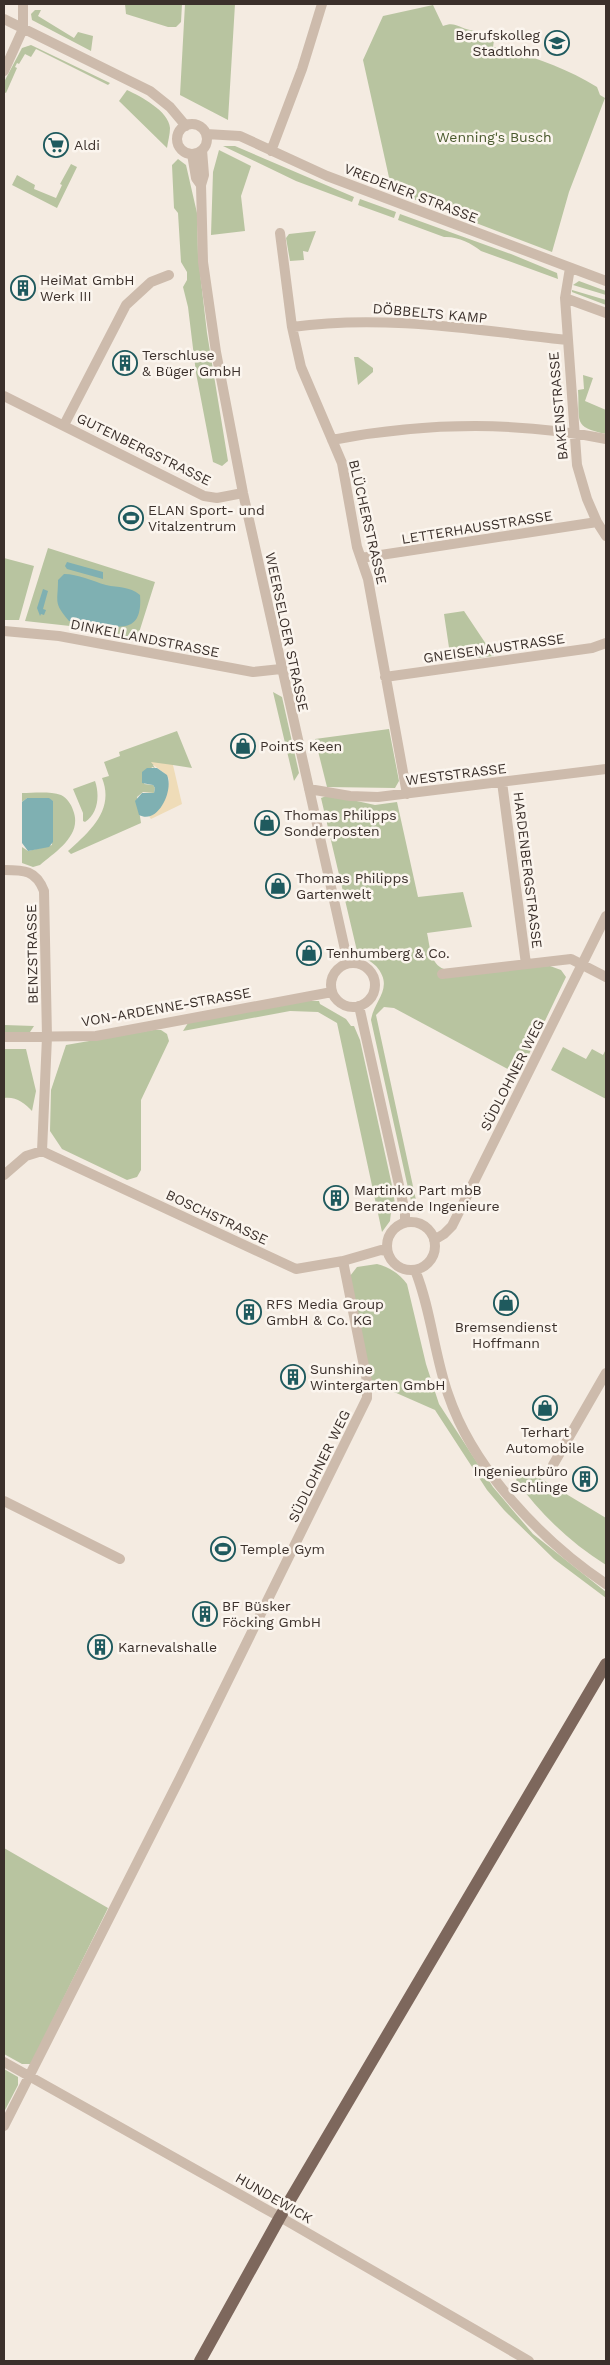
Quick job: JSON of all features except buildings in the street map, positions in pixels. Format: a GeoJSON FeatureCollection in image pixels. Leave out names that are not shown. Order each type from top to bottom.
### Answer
{"type":"FeatureCollection","features":[{"type":"Feature","properties":{"kind":"main road"},"geometry":{"type":"LineString","coordinates":[[200,2361],[280,2217],[606,1664]]}},
{"type":"Feature","properties":{"kind":"street"},"geometry":{"type":"LineString","coordinates":[[4,71],[24,29],[23,4]]}},
{"type":"Feature","properties":{"kind":"street"},"geometry":{"type":"LineString","coordinates":[[271,151],[302,69],[322,4]]}},
{"type":"Feature","properties":{"kind":"street"},"geometry":{"type":"LineString","coordinates":[[4,19],[150,91],[170,107],[186,126]]}},
{"type":"Feature","properties":{"kind":"street"},"geometry":{"type":"LineString","coordinates":[[195,125],[206,134],[206,141],[197,152],[183,151],[177,143],[178,133],[186,126],[195,125]]}},
{"type":"Feature","properties":{"kind":"street","name":"VREDENER STRASSE"},"geometry":{"type":"LineString","coordinates":[[206,134],[240,136],[327,176],[606,281]]}},
{"type":"Feature","properties":{"kind":"street","name":"WEERSELOER STRASSE"},"geometry":{"type":"LineString","coordinates":[[197,152],[204,175],[201,186],[203,262],[216,352],[243,493],[281,670],[348,963]]}},
{"type":"Feature","properties":{"kind":"street","name":"BLÜCHERSTRASSE"},"geometry":{"type":"LineString","coordinates":[[280,233],[292,327],[301,367],[342,463],[357,547],[368,579],[407,794]]}},
{"type":"Feature","properties":{"kind":"street","name":"BAKENSTRASSE"},"geometry":{"type":"LineString","coordinates":[[570,268],[565,298],[576,465],[587,499],[597,522],[606,536]]}},
{"type":"Feature","properties":{"kind":"street","name":"GUTENBERGSTRASSE"},"geometry":{"type":"LineString","coordinates":[[64,425],[126,305],[151,282],[169,275]]}},
{"type":"Feature","properties":{"kind":"street"},"geometry":{"type":"LineString","coordinates":[[565,298],[606,313]]}},
{"type":"Feature","properties":{"kind":"street","name":"DÖBBELTS KAMP"},"geometry":{"type":"LineString","coordinates":[[292,327],[325,322],[408,322],[567,340]]}},
{"type":"Feature","properties":{"kind":"street","name":"GUTENBERGSTRASSE"},"geometry":{"type":"LineString","coordinates":[[4,396],[204,496],[218,498],[243,493]]}},
{"type":"Feature","properties":{"kind":"street"},"geometry":{"type":"LineString","coordinates":[[332,440],[368,433],[442,427],[508,427],[574,433],[606,440]]}},
{"type":"Feature","properties":{"kind":"street","name":"LETTERHAUSSTRASSE"},"geometry":{"type":"LineString","coordinates":[[361,558],[597,522]]}},
{"type":"Feature","properties":{"kind":"street","name":"DINKELLANDSTRASSE"},"geometry":{"type":"LineString","coordinates":[[4,632],[59,636],[253,672],[281,670]]}},
{"type":"Feature","properties":{"kind":"street","name":"GNEISENAUSTRASSE"},"geometry":{"type":"LineString","coordinates":[[385,677],[592,648],[606,643]]}},
{"type":"Feature","properties":{"kind":"street","name":"WESTSTRASSE"},"geometry":{"type":"LineString","coordinates":[[309,789],[350,796],[378,797],[606,770]]}},
{"type":"Feature","properties":{"kind":"street","name":"HARDENBERGSTRASSE"},"geometry":{"type":"LineString","coordinates":[[502,782],[526,964],[571,959],[606,977]]}},
{"type":"Feature","properties":{"kind":"street","name":"BENZSTRASSE"},"geometry":{"type":"LineString","coordinates":[[4,870],[23,870],[32,874],[40,880],[44,891],[47,1037]]}},
{"type":"Feature","properties":{"kind":"street","name":"SÜDLOHNER WEG"},"geometry":{"type":"LineString","coordinates":[[434,1240],[452,1226],[606,916]]}},
{"type":"Feature","properties":{"kind":"street"},"geometry":{"type":"LineString","coordinates":[[348,963],[362,964],[372,973],[375,979],[374,993],[370,999],[359,1006],[352,1007],[340,1003],[332,992],[332,977],[341,966],[348,963]]}},
{"type":"Feature","properties":{"kind":"street"},"geometry":{"type":"LineString","coordinates":[[442,974],[526,964]]}},
{"type":"Feature","properties":{"kind":"street","name":"VON-ARDENNE-STRASSE"},"geometry":{"type":"LineString","coordinates":[[4,1037],[96,1036],[332,992]]}},
{"type":"Feature","properties":{"kind":"street"},"geometry":{"type":"LineString","coordinates":[[359,1006],[405,1212],[405,1223]]}},
{"type":"Feature","properties":{"kind":"street"},"geometry":{"type":"LineString","coordinates":[[4,1176],[26,1156],[42,1151],[47,1037]]}},
{"type":"Feature","properties":{"kind":"street","name":"BOSCHSTRASSE"},"geometry":{"type":"LineString","coordinates":[[42,1151],[296,1269],[343,1261],[381,1250],[387,1251]]}},
{"type":"Feature","properties":{"kind":"street"},"geometry":{"type":"LineString","coordinates":[[405,1223],[414,1223],[422,1226],[434,1240],[433,1255],[429,1262],[416,1270],[408,1270],[394,1264],[387,1251],[387,1242],[390,1234],[405,1223]]}},
{"type":"Feature","properties":{"kind":"street","name":"SÜDLOHNER WEG"},"geometry":{"type":"LineString","coordinates":[[4,2126],[180,1778],[367,1398],[367,1381],[343,1261]]}},
{"type":"Feature","properties":{"kind":"street"},"geometry":{"type":"LineString","coordinates":[[416,1270],[448,1395],[470,1442],[501,1486],[531,1521],[573,1560],[606,1584]]}},
{"type":"Feature","properties":{"kind":"street"},"geometry":{"type":"LineString","coordinates":[[553,1465],[606,1374]]}},
{"type":"Feature","properties":{"kind":"street"},"geometry":{"type":"LineString","coordinates":[[4,1501],[120,1559]]}},
{"type":"Feature","properties":{"kind":"street","name":"HUNDEWICK"},"geometry":{"type":"LineString","coordinates":[[4,2062],[280,2217],[529,2361]]}},
{"type":"Feature","properties":{"kind":"green space"},"geometry":{"type":"Polygon","coordinates":[[[125,4],[182,4],[181,22],[176,27],[168,27],[126,14],[125,4]]]}},
{"type":"Feature","properties":{"kind":"green space"},"geometry":{"type":"Polygon","coordinates":[[[185,4],[235,4],[228,120],[180,95],[185,4]]]}},
{"type":"Feature","properties":{"kind":"green space","name":"Wenning's Busch"},"geometry":{"type":"Polygon","coordinates":[[[433,5],[443,26],[454,25],[473,31],[495,34],[493,47],[533,58],[572,73],[597,87],[600,95],[605,98],[569,192],[552,252],[392,191],[363,60],[383,16],[433,5]]]}},
{"type":"Feature","properties":{"kind":"green space"},"geometry":{"type":"Polygon","coordinates":[[[35,10],[41,10],[38,16],[74,38],[78,32],[93,36],[91,51],[32,20],[31,14],[35,10]]]}},
{"type":"Feature","properties":{"kind":"green space"},"geometry":{"type":"Polygon","coordinates":[[[31,45],[110,83],[108,85],[36,49],[31,57],[25,54],[19,64],[17,63],[15,67],[17,68],[6,93],[4,92],[4,82],[22,48],[31,45]]]}},
{"type":"Feature","properties":{"kind":"green space"},"geometry":{"type":"Polygon","coordinates":[[[127,90],[153,105],[165,116],[170,128],[167,148],[119,101],[127,90]]]}},
{"type":"Feature","properties":{"kind":"green space"},"geometry":{"type":"Polygon","coordinates":[[[223,146],[235,146],[354,197],[352,202],[296,181],[223,146]]]}},
{"type":"Feature","properties":{"kind":"green space"},"geometry":{"type":"Polygon","coordinates":[[[219,150],[251,166],[241,196],[245,231],[211,235],[213,172],[219,150]]]}},
{"type":"Feature","properties":{"kind":"green space"},"geometry":{"type":"Polygon","coordinates":[[[178,159],[186,165],[197,213],[198,255],[207,333],[228,461],[222,466],[213,462],[196,373],[188,307],[183,287],[187,280],[187,272],[181,262],[178,213],[174,208],[172,165],[178,159]]]}},
{"type":"Feature","properties":{"kind":"green space"},"geometry":{"type":"Polygon","coordinates":[[[71,164],[77,167],[57,208],[12,185],[17,175],[35,185],[34,189],[56,198],[62,185],[60,184],[71,164]]]}},
{"type":"Feature","properties":{"kind":"green space"},"geometry":{"type":"Polygon","coordinates":[[[360,199],[396,212],[394,218],[358,205],[360,199]]]}},
{"type":"Feature","properties":{"kind":"green space"},"geometry":{"type":"Polygon","coordinates":[[[400,214],[511,254],[557,273],[558,279],[481,251],[464,241],[444,237],[398,220],[400,214]]]}},
{"type":"Feature","properties":{"kind":"green space"},"geometry":{"type":"Polygon","coordinates":[[[316,231],[308,252],[303,251],[304,260],[290,261],[286,238],[289,234],[316,231]]]}},
{"type":"Feature","properties":{"kind":"green space"},"geometry":{"type":"Polygon","coordinates":[[[579,281],[606,291],[606,295],[573,285],[579,281]]]}},
{"type":"Feature","properties":{"kind":"green space"},"geometry":{"type":"Polygon","coordinates":[[[572,290],[606,300],[606,305],[572,292],[572,290]]]}},
{"type":"Feature","properties":{"kind":"green space"},"geometry":{"type":"Polygon","coordinates":[[[354,357],[358,357],[373,368],[373,372],[358,385],[354,357]]]}},
{"type":"Feature","properties":{"kind":"green space"},"geometry":{"type":"Polygon","coordinates":[[[583,375],[593,378],[585,401],[606,410],[606,434],[588,429],[580,421],[578,390],[584,389],[583,375]]]}},
{"type":"Feature","properties":{"kind":"green space"},"geometry":{"type":"Polygon","coordinates":[[[48,548],[155,582],[137,639],[70,626],[25,621],[48,548]]]}},
{"type":"Feature","properties":{"kind":"green space"},"geometry":{"type":"Polygon","coordinates":[[[4,558],[34,566],[19,620],[4,620],[4,558]]]}},
{"type":"Feature","properties":{"kind":"green space"},"geometry":{"type":"Polygon","coordinates":[[[464,611],[494,656],[451,661],[444,614],[464,611]]]}},
{"type":"Feature","properties":{"kind":"green space"},"geometry":{"type":"Polygon","coordinates":[[[273,692],[282,697],[299,773],[294,781],[273,692]]]}},
{"type":"Feature","properties":{"kind":"green space"},"geometry":{"type":"Polygon","coordinates":[[[389,729],[399,781],[395,788],[327,787],[315,739],[389,729]]]}},
{"type":"Feature","properties":{"kind":"green space"},"geometry":{"type":"Polygon","coordinates":[[[177,731],[192,768],[173,765],[153,765],[155,768],[152,767],[144,784],[153,785],[155,788],[154,793],[143,792],[137,797],[141,823],[71,854],[68,851],[91,828],[102,810],[105,790],[102,778],[109,776],[104,762],[120,756],[119,752],[177,731]]]}},
{"type":"Feature","properties":{"kind":"green space"},"geometry":{"type":"Polygon","coordinates":[[[95,781],[97,804],[93,814],[85,822],[83,821],[83,813],[73,789],[95,781]]]}},
{"type":"Feature","properties":{"kind":"green space"},"geometry":{"type":"Polygon","coordinates":[[[22,793],[61,795],[70,803],[75,819],[71,835],[66,842],[40,865],[33,867],[22,863],[22,847],[28,851],[52,845],[53,801],[27,798],[22,802],[22,793]]]}},
{"type":"Feature","properties":{"kind":"green space"},"geometry":{"type":"Polygon","coordinates":[[[329,795],[375,805],[397,802],[418,897],[463,892],[472,927],[427,933],[431,954],[439,967],[444,969],[550,966],[561,970],[566,977],[519,1075],[394,1008],[384,1007],[376,1015],[419,1214],[413,1206],[410,1197],[371,1020],[382,994],[384,981],[376,966],[357,951],[321,798],[329,795]]]}},
{"type":"Feature","properties":{"kind":"green space"},"geometry":{"type":"Polygon","coordinates":[[[306,1001],[319,1001],[320,1004],[346,1019],[351,1026],[354,1026],[360,1040],[393,1190],[396,1212],[391,1212],[390,1221],[382,1232],[337,1023],[318,1012],[290,1011],[183,1031],[188,1023],[306,1001]]]}},
{"type":"Feature","properties":{"kind":"green space"},"geometry":{"type":"Polygon","coordinates":[[[4,1025],[34,1026],[30,1032],[4,1032],[4,1025]]]}},
{"type":"Feature","properties":{"kind":"green space"},"geometry":{"type":"Polygon","coordinates":[[[161,1030],[167,1034],[169,1041],[141,1100],[141,1170],[137,1177],[127,1180],[62,1149],[50,1131],[51,1090],[66,1045],[161,1030]]]}},
{"type":"Feature","properties":{"kind":"green space"},"geometry":{"type":"Polygon","coordinates":[[[563,1047],[586,1059],[592,1049],[603,1055],[606,1049],[606,1099],[551,1070],[563,1047]]]}},
{"type":"Feature","properties":{"kind":"green space"},"geometry":{"type":"Polygon","coordinates":[[[4,1049],[26,1049],[36,1091],[32,1111],[20,1101],[4,1098],[4,1049]]]}},
{"type":"Feature","properties":{"kind":"green space"},"geometry":{"type":"Polygon","coordinates":[[[377,1264],[394,1271],[407,1284],[426,1364],[439,1404],[493,1487],[533,1534],[606,1592],[606,1598],[554,1559],[504,1510],[487,1490],[435,1410],[369,1381],[350,1276],[357,1267],[377,1264]]]}},
{"type":"Feature","properties":{"kind":"green space"},"geometry":{"type":"Polygon","coordinates":[[[523,1468],[606,1518],[606,1565],[568,1537],[535,1505],[516,1480],[523,1468]]]}},
{"type":"Feature","properties":{"kind":"green space"},"geometry":{"type":"Polygon","coordinates":[[[4,1848],[108,1908],[31,2064],[22,2064],[4,2054],[4,1848]]]}},
{"type":"Feature","properties":{"kind":"green space"},"geometry":{"type":"Polygon","coordinates":[[[4,2069],[18,2077],[18,2085],[4,2112],[4,2069]]]}},
{"type":"Feature","properties":{"kind":"sand"},"geometry":{"type":"Polygon","coordinates":[[[151,762],[173,765],[182,804],[151,819],[149,816],[158,810],[164,800],[169,779],[151,762]]]}},
{"type":"Feature","properties":{"kind":"water"},"geometry":{"type":"Polygon","coordinates":[[[67,562],[103,572],[103,579],[67,569],[65,566],[67,562]]]}},
{"type":"Feature","properties":{"kind":"water"},"geometry":{"type":"Polygon","coordinates":[[[64,574],[80,576],[106,585],[136,592],[140,595],[139,611],[135,621],[128,626],[118,627],[69,621],[57,602],[58,580],[64,574]]]}},
{"type":"Feature","properties":{"kind":"water"},"geometry":{"type":"Polygon","coordinates":[[[43,589],[48,591],[43,609],[46,610],[44,615],[41,614],[40,616],[37,608],[43,589]]]}},
{"type":"Feature","properties":{"kind":"water"},"geometry":{"type":"Polygon","coordinates":[[[147,768],[157,768],[167,775],[169,781],[163,804],[158,811],[146,817],[139,815],[135,801],[142,793],[154,793],[155,788],[153,785],[142,783],[142,772],[147,768]]]}},
{"type":"Feature","properties":{"kind":"water"},"geometry":{"type":"Polygon","coordinates":[[[27,798],[49,798],[53,801],[53,842],[49,847],[28,851],[22,843],[22,802],[27,798]]]}},
{"type":"Feature","properties":{"kind":"place","name":"Berufskolleg Stadtlohn"},"geometry":{"type":"Point","coordinates":[557,43]}},
{"type":"Feature","properties":{"kind":"place","name":"Aldi"},"geometry":{"type":"Point","coordinates":[56,145]}},
{"type":"Feature","properties":{"kind":"place","name":"HeiMat GmbH Werk III"},"geometry":{"type":"Point","coordinates":[23,288]}},
{"type":"Feature","properties":{"kind":"place","name":"Terschluse & Büger GmbH"},"geometry":{"type":"Point","coordinates":[125,363]}},
{"type":"Feature","properties":{"kind":"place","name":"ELAN Sport- und Vitalzentrum"},"geometry":{"type":"Point","coordinates":[131,518]}},
{"type":"Feature","properties":{"kind":"place","name":"PointS Keen"},"geometry":{"type":"Point","coordinates":[243,746]}},
{"type":"Feature","properties":{"kind":"place","name":"Thomas Philipps Sonderposten"},"geometry":{"type":"Point","coordinates":[267,823]}},
{"type":"Feature","properties":{"kind":"place","name":"Thomas Philipps Gartenwelt"},"geometry":{"type":"Point","coordinates":[278,886]}},
{"type":"Feature","properties":{"kind":"place","name":"Tenhumberg & Co."},"geometry":{"type":"Point","coordinates":[309,953]}},
{"type":"Feature","properties":{"kind":"place","name":"Martinko Part mbB Beratende Ingenieure"},"geometry":{"type":"Point","coordinates":[336,1198]}},
{"type":"Feature","properties":{"kind":"place","name":"Bremsendienst Hoffmann"},"geometry":{"type":"Point","coordinates":[506,1303]}},
{"type":"Feature","properties":{"kind":"place","name":"RFS Media Group GmbH & Co. KG"},"geometry":{"type":"Point","coordinates":[249,1312]}},
{"type":"Feature","properties":{"kind":"place","name":"Sunshine Wintergarten GmbH"},"geometry":{"type":"Point","coordinates":[293,1377]}},
{"type":"Feature","properties":{"kind":"place","name":"Terhart Automobile"},"geometry":{"type":"Point","coordinates":[545,1408]}},
{"type":"Feature","properties":{"kind":"place","name":"Ingenieurbüro Schlinge"},"geometry":{"type":"Point","coordinates":[585,1479]}},
{"type":"Feature","properties":{"kind":"place","name":"Temple Gym"},"geometry":{"type":"Point","coordinates":[223,1549]}},
{"type":"Feature","properties":{"kind":"place","name":"BF Büsker Föcking GmbH"},"geometry":{"type":"Point","coordinates":[205,1614]}},
{"type":"Feature","properties":{"kind":"place","name":"Karnevalshalle"},"geometry":{"type":"Point","coordinates":[100,1647]}}]}
